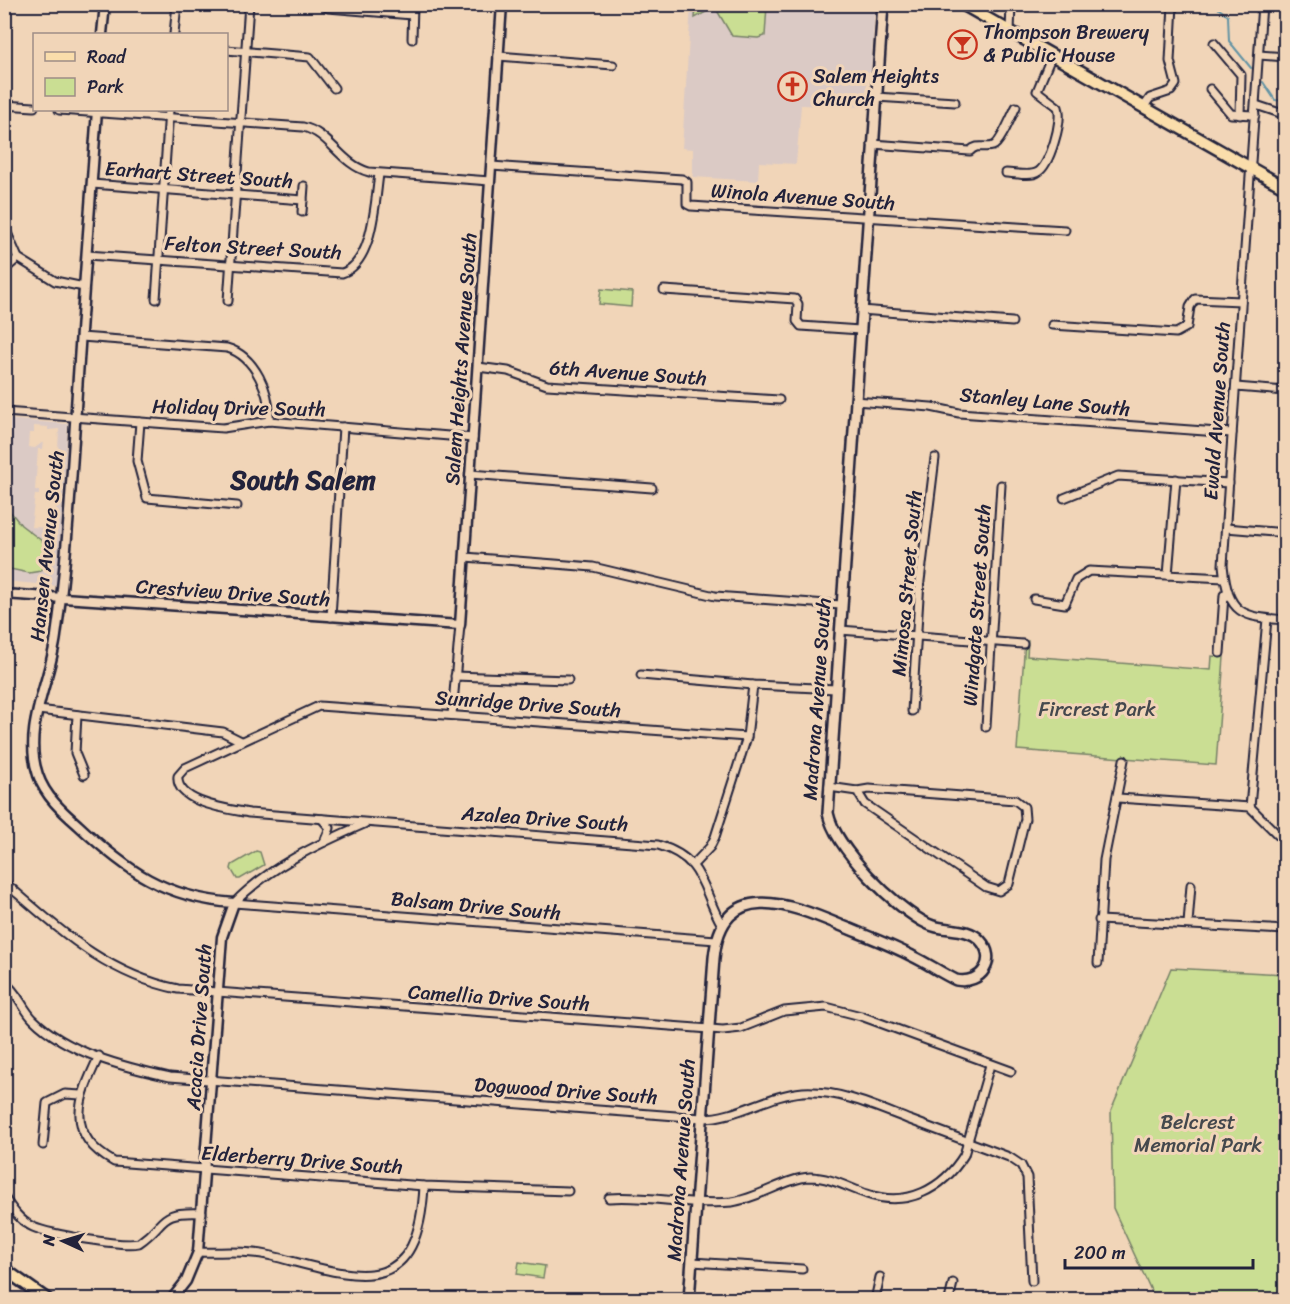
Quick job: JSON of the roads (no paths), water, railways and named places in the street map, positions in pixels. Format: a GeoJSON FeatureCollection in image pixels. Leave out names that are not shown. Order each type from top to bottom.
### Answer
{"type":"FeatureCollection","features":[{"type":"Feature","properties":{"kind":"main road","name":"Madrona Avenue South"},"geometry":{"type":"LineString","coordinates":[[689,1299],[708,1030],[716,940],[722,925],[748,904],[778,903],[880,941],[956,980],[968,981],[982,975],[986,954],[979,938],[965,932],[933,926],[915,916],[885,891],[842,843],[830,822],[829,787],[883,4]]}},
{"type":"Feature","properties":{"kind":"main road"},"geometry":{"type":"LineString","coordinates":[[962,4],[1286,188]]}},
{"type":"Feature","properties":{"kind":"main road"},"geometry":{"type":"LineString","coordinates":[[4,1269],[48,1299]]}},
{"type":"Feature","properties":{"kind":"street"},"geometry":{"type":"LineString","coordinates":[[102,33],[105,4]]}},
{"type":"Feature","properties":{"kind":"street"},"geometry":{"type":"LineString","coordinates":[[174,33],[177,4]]}},
{"type":"Feature","properties":{"kind":"street"},"geometry":{"type":"LineString","coordinates":[[228,301],[249,4]]}},
{"type":"Feature","properties":{"kind":"street"},"geometry":{"type":"LineString","coordinates":[[412,39],[413,4]]}},
{"type":"Feature","properties":{"kind":"street","name":"Salem Heights Avenue South"},"geometry":{"type":"LineString","coordinates":[[452,716],[465,557],[502,4]]}},
{"type":"Feature","properties":{"kind":"street"},"geometry":{"type":"LineString","coordinates":[[1010,32],[1011,4]]}},
{"type":"Feature","properties":{"kind":"street"},"geometry":{"type":"LineString","coordinates":[[1143,108],[1150,98],[1171,91],[1176,84],[1170,61],[1173,4]]}},
{"type":"Feature","properties":{"kind":"street","name":"Ewald Avenue South"},"geometry":{"type":"LineString","coordinates":[[1220,653],[1224,595],[1228,591],[1224,578],[1226,528],[1262,4]]}},
{"type":"Feature","properties":{"kind":"street"},"geometry":{"type":"LineString","coordinates":[[323,5],[412,15]]}},
{"type":"Feature","properties":{"kind":"street"},"geometry":{"type":"LineString","coordinates":[[1214,44],[1241,75],[1240,115]]}},
{"type":"Feature","properties":{"kind":"street"},"geometry":{"type":"LineString","coordinates":[[228,50],[310,57],[334,88]]}},
{"type":"Feature","properties":{"kind":"street"},"geometry":{"type":"LineString","coordinates":[[1006,173],[1033,174],[1040,171],[1059,128],[1058,107],[1037,91],[1052,55]]}},
{"type":"Feature","properties":{"kind":"street"},"geometry":{"type":"LineString","coordinates":[[1259,55],[1286,57]]}},
{"type":"Feature","properties":{"kind":"street"},"geometry":{"type":"LineString","coordinates":[[498,56],[613,65]]}},
{"type":"Feature","properties":{"kind":"street"},"geometry":{"type":"LineString","coordinates":[[1210,89],[1231,114],[1256,115]]}},
{"type":"Feature","properties":{"kind":"street"},"geometry":{"type":"LineString","coordinates":[[876,97],[955,102]]}},
{"type":"Feature","properties":{"kind":"street"},"geometry":{"type":"LineString","coordinates":[[4,105],[33,107]]}},
{"type":"Feature","properties":{"kind":"street"},"geometry":{"type":"LineString","coordinates":[[1256,105],[1286,115]]}},
{"type":"Feature","properties":{"kind":"street"},"geometry":{"type":"LineString","coordinates":[[872,144],[970,151],[978,146],[992,146],[998,142],[1016,107]]}},
{"type":"Feature","properties":{"kind":"street"},"geometry":{"type":"LineString","coordinates":[[97,111],[310,129],[320,135],[353,166],[379,174],[490,181]]}},
{"type":"Feature","properties":{"kind":"street","name":"Hansen Avenue South"},"geometry":{"type":"LineString","coordinates":[[97,111],[67,553],[56,640],[33,735],[33,759],[39,778],[57,806],[126,868],[150,882],[192,898],[234,903]]}},
{"type":"Feature","properties":{"kind":"street"},"geometry":{"type":"LineString","coordinates":[[156,299],[169,111]]}},
{"type":"Feature","properties":{"kind":"street","name":"Winola Avenue South"},"geometry":{"type":"LineString","coordinates":[[490,166],[682,179],[687,182],[687,204],[691,206],[1065,230]]}},
{"type":"Feature","properties":{"kind":"street","name":"Felton Street South"},"geometry":{"type":"LineString","coordinates":[[87,255],[342,273],[357,265],[366,242],[379,174]]}},
{"type":"Feature","properties":{"kind":"street","name":"Earhart Street South"},"geometry":{"type":"LineString","coordinates":[[92,184],[303,200]]}},
{"type":"Feature","properties":{"kind":"street","name":"Earhart Street South"},"geometry":{"type":"LineString","coordinates":[[302,212],[304,186]]}},
{"type":"Feature","properties":{"kind":"street"},"geometry":{"type":"LineString","coordinates":[[4,226],[18,258],[55,281],[84,287]]}},
{"type":"Feature","properties":{"kind":"street"},"geometry":{"type":"LineString","coordinates":[[4,270],[18,258]]}},
{"type":"Feature","properties":{"kind":"street"},"geometry":{"type":"LineString","coordinates":[[664,290],[795,299],[798,304],[797,321],[801,326],[860,330]]}},
{"type":"Feature","properties":{"kind":"street"},"geometry":{"type":"LineString","coordinates":[[1052,325],[1176,333],[1187,327],[1190,307],[1195,299],[1241,301]]}},
{"type":"Feature","properties":{"kind":"street"},"geometry":{"type":"LineString","coordinates":[[861,310],[1012,322]]}},
{"type":"Feature","properties":{"kind":"street"},"geometry":{"type":"LineString","coordinates":[[81,337],[227,348],[235,351],[244,357],[259,377],[268,404],[269,421]]}},
{"type":"Feature","properties":{"kind":"street","name":"6th Avenue South"},"geometry":{"type":"LineString","coordinates":[[478,367],[508,371],[547,385],[779,400]]}},
{"type":"Feature","properties":{"kind":"street"},"geometry":{"type":"LineString","coordinates":[[1236,387],[1286,391]]}},
{"type":"Feature","properties":{"kind":"street","name":"Stanley Lane South"},"geometry":{"type":"LineString","coordinates":[[855,401],[923,406],[959,413],[1232,433]]}},
{"type":"Feature","properties":{"kind":"street","name":"Holiday Drive South"},"geometry":{"type":"LineString","coordinates":[[4,412],[223,428],[269,421],[473,438]]}},
{"type":"Feature","properties":{"kind":"street"},"geometry":{"type":"LineString","coordinates":[[140,422],[137,461],[147,498],[237,506]]}},
{"type":"Feature","properties":{"kind":"street"},"geometry":{"type":"LineString","coordinates":[[331,617],[343,427]]}},
{"type":"Feature","properties":{"kind":"street","name":"Mimosa Street South"},"geometry":{"type":"LineString","coordinates":[[912,711],[916,636],[935,458]]}},
{"type":"Feature","properties":{"kind":"street"},"geometry":{"type":"LineString","coordinates":[[470,474],[652,488]]}},
{"type":"Feature","properties":{"kind":"street"},"geometry":{"type":"LineString","coordinates":[[1064,498],[1118,476],[1229,483]]}},
{"type":"Feature","properties":{"kind":"street"},"geometry":{"type":"LineString","coordinates":[[1168,575],[1176,479]]}},
{"type":"Feature","properties":{"kind":"street","name":"Windgate Street South"},"geometry":{"type":"LineString","coordinates":[[986,728],[1001,485]]}},
{"type":"Feature","properties":{"kind":"street"},"geometry":{"type":"LineString","coordinates":[[1226,528],[1286,533]]}},
{"type":"Feature","properties":{"kind":"street"},"geometry":{"type":"LineString","coordinates":[[465,557],[593,567],[715,596],[842,605]]}},
{"type":"Feature","properties":{"kind":"street"},"geometry":{"type":"LineString","coordinates":[[1034,599],[1065,604],[1076,579],[1089,571],[1224,578]]}},
{"type":"Feature","properties":{"kind":"street"},"geometry":{"type":"LineString","coordinates":[[1228,591],[1244,614],[1286,620]]}},
{"type":"Feature","properties":{"kind":"street","name":"Crestview Drive South"},"geometry":{"type":"LineString","coordinates":[[4,594],[460,625]]}},
{"type":"Feature","properties":{"kind":"street"},"geometry":{"type":"LineString","coordinates":[[1250,807],[1267,619]]}},
{"type":"Feature","properties":{"kind":"street"},"geometry":{"type":"LineString","coordinates":[[840,630],[1023,644]]}},
{"type":"Feature","properties":{"kind":"street"},"geometry":{"type":"LineString","coordinates":[[641,675],[753,685],[836,689]]}},
{"type":"Feature","properties":{"kind":"street"},"geometry":{"type":"LineString","coordinates":[[455,676],[568,680]]}},
{"type":"Feature","properties":{"kind":"street"},"geometry":{"type":"LineString","coordinates":[[693,865],[715,837],[747,737],[753,685]]}},
{"type":"Feature","properties":{"kind":"street","name":"Sunridge Drive South"},"geometry":{"type":"LineString","coordinates":[[178,776],[184,768],[309,710],[324,706],[747,737]]}},
{"type":"Feature","properties":{"kind":"street"},"geometry":{"type":"LineString","coordinates":[[38,710],[224,732],[241,741]]}},
{"type":"Feature","properties":{"kind":"street"},"geometry":{"type":"LineString","coordinates":[[77,715],[75,753],[84,775]]}},
{"type":"Feature","properties":{"kind":"street"},"geometry":{"type":"LineString","coordinates":[[1098,963],[1104,860],[1124,760]]}},
{"type":"Feature","properties":{"kind":"street","name":"Azalea Drive South"},"geometry":{"type":"LineString","coordinates":[[178,776],[179,788],[185,795],[222,808],[249,813],[364,824],[644,843],[668,848],[693,865],[708,889],[722,925]]}},
{"type":"Feature","properties":{"kind":"street"},"geometry":{"type":"LineString","coordinates":[[829,787],[857,792],[869,789],[1016,800],[1024,807],[1024,819],[1009,884],[999,891],[986,887],[864,804],[857,792]]}},
{"type":"Feature","properties":{"kind":"street"},"geometry":{"type":"LineString","coordinates":[[1118,798],[1250,807],[1286,843]]}},
{"type":"Feature","properties":{"kind":"street"},"geometry":{"type":"LineString","coordinates":[[322,819],[330,828],[324,842]]}},
{"type":"Feature","properties":{"kind":"street","name":"Acacia Drive South"},"geometry":{"type":"LineString","coordinates":[[171,1299],[192,1272],[198,1252],[222,937],[234,903],[259,879],[324,842],[364,824]]}},
{"type":"Feature","properties":{"kind":"street","name":"Camellia Drive South"},"geometry":{"type":"LineString","coordinates":[[4,882],[79,945],[118,970],[154,984],[217,994],[708,1030],[741,1028],[784,1011],[826,1008],[861,1016],[1011,1071]]}},
{"type":"Feature","properties":{"kind":"street"},"geometry":{"type":"LineString","coordinates":[[1188,924],[1191,885]]}},
{"type":"Feature","properties":{"kind":"street","name":"Balsam Drive South"},"geometry":{"type":"LineString","coordinates":[[234,903],[716,940]]}},
{"type":"Feature","properties":{"kind":"street"},"geometry":{"type":"LineString","coordinates":[[1099,920],[1286,930]]}},
{"type":"Feature","properties":{"kind":"street","name":"Dogwood Drive South"},"geometry":{"type":"LineString","coordinates":[[4,982],[39,1024],[62,1039],[137,1070],[211,1082],[702,1118],[729,1116],[780,1096],[824,1093],[858,1101],[1009,1157],[1025,1170],[1032,1281]]}},
{"type":"Feature","properties":{"kind":"street","name":"Elderberry Drive South"},"geometry":{"type":"LineString","coordinates":[[99,1056],[81,1095],[79,1113],[83,1131],[90,1144],[107,1158],[126,1165],[424,1186],[568,1191]]}},
{"type":"Feature","properties":{"kind":"street"},"geometry":{"type":"LineString","coordinates":[[609,1198],[696,1202],[742,1200],[772,1191],[793,1181],[810,1178],[827,1180],[879,1198],[917,1196],[938,1185],[964,1155],[990,1065]]}},
{"type":"Feature","properties":{"kind":"street"},"geometry":{"type":"LineString","coordinates":[[43,1145],[47,1103],[66,1094],[81,1095]]}},
{"type":"Feature","properties":{"kind":"street"},"geometry":{"type":"LineString","coordinates":[[198,1252],[270,1255],[339,1275],[369,1277],[384,1274],[399,1263],[415,1238],[421,1215],[424,1186]]}},
{"type":"Feature","properties":{"kind":"street"},"geometry":{"type":"LineString","coordinates":[[4,1197],[16,1215],[36,1228],[119,1244],[139,1243],[162,1219],[177,1213],[202,1213]]}},
{"type":"Feature","properties":{"kind":"street"},"geometry":{"type":"LineString","coordinates":[[692,1262],[802,1269]]}},
{"type":"Feature","properties":{"kind":"street"},"geometry":{"type":"LineString","coordinates":[[874,1299],[880,1277]]}},
{"type":"Feature","properties":{"kind":"street"},"geometry":{"type":"LineString","coordinates":[[949,1299],[952,1283]]}},
{"type":"Feature","properties":{"kind":"waterway"},"geometry":{"type":"LineString","coordinates":[[1213,4],[1228,16],[1229,41],[1251,68]]}},
{"type":"Feature","properties":{"kind":"waterway"},"geometry":{"type":"LineString","coordinates":[[1263,82],[1275,100],[1286,101]]}},
{"type":"Feature","properties":{"kind":"place","name":"Thompson Brewery & Public House"},"geometry":{"type":"Point","coordinates":[962,44]}},
{"type":"Feature","properties":{"kind":"place","name":"Salem Heights Church"},"geometry":{"type":"Point","coordinates":[792,87]}},
{"type":"Feature","properties":{"kind":"district","name":"South Salem"},"geometry":{"type":"Point","coordinates":[303,480]}},
{"type":"Feature","properties":{"kind":"park label","name":"Fircrest Park"},"geometry":{"type":"Point","coordinates":[1097,709]}},
{"type":"Feature","properties":{"kind":"park label","name":"Belcrest Memorial Park"},"geometry":{"type":"Point","coordinates":[1198,1134]}}]}
